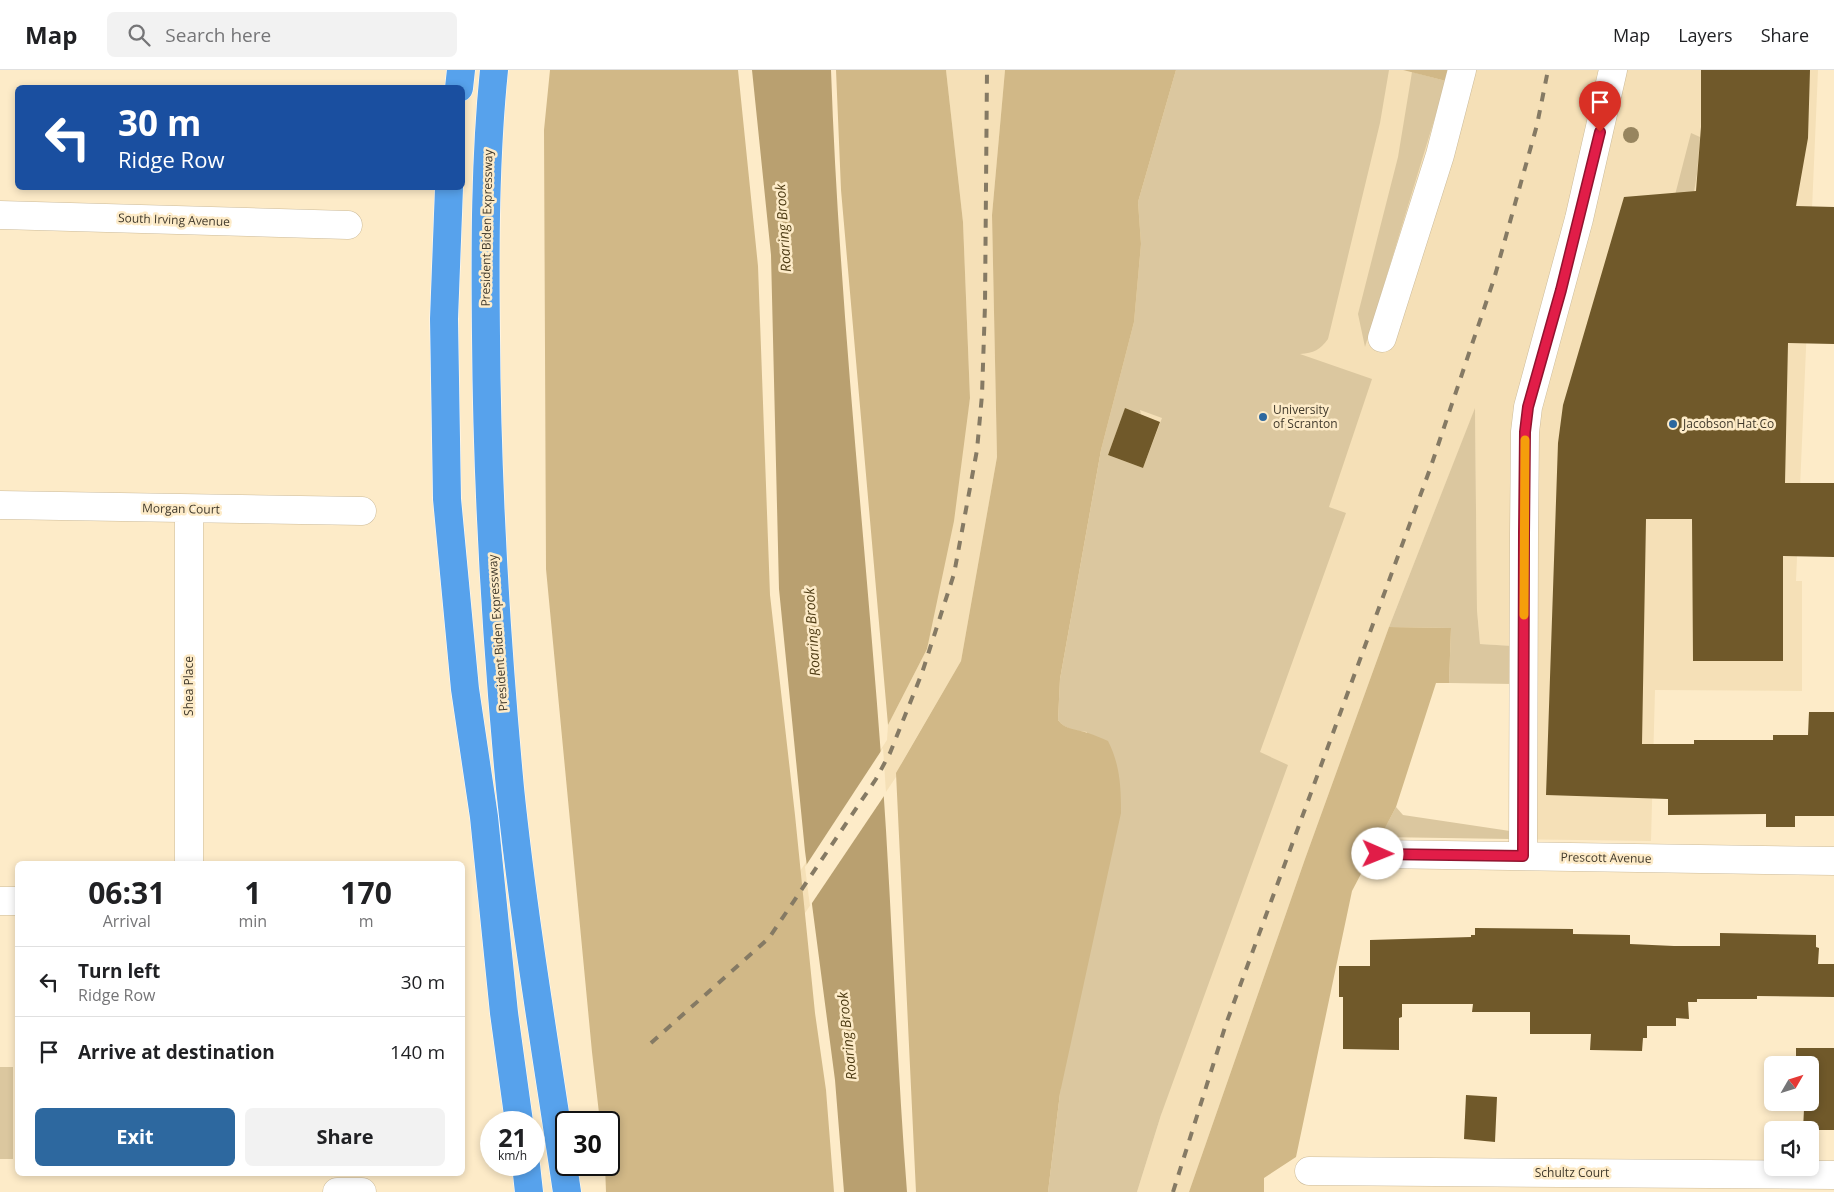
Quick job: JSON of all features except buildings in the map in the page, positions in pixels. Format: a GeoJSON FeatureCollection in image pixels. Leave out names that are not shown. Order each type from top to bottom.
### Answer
{"type":"FeatureCollection","features":[{"type":"Feature","properties":{"kind":"highway"},"geometry":{"type":"LineString","coordinates":[[459,85],[461,70]]}},
{"type":"Feature","properties":{"kind":"highway","name":"President Biden Expressway"},"geometry":{"type":"LineString","coordinates":[[494,70],[488,164],[486,290],[488,476],[495,600],[518,852],[567,1192]]}},
{"type":"Feature","properties":{"kind":"highway"},"geometry":{"type":"LineString","coordinates":[[449,190],[444,319],[447,499],[465,689],[484,817],[504,1013],[517,1111]]}},
{"type":"Feature","properties":{"kind":"highway"},"geometry":{"type":"LineString","coordinates":[[527,1176],[529,1192]]}},
{"type":"Feature","properties":{"kind":"street"},"geometry":{"type":"LineString","coordinates":[[1382,338],[1440,155],[1462,70]]}},
{"type":"Feature","properties":{"kind":"street"},"geometry":{"type":"LineString","coordinates":[[1523,856],[1525,432],[1528,407],[1572,246],[1613,70]]}},
{"type":"Feature","properties":{"kind":"street","name":"South Irving Avenue"},"geometry":{"type":"LineString","coordinates":[[0,215],[348,225]]}},
{"type":"Feature","properties":{"kind":"street","name":"Morgan Court"},"geometry":{"type":"LineString","coordinates":[[0,505],[362,511]]}},
{"type":"Feature","properties":{"kind":"street","name":"Shea Place"},"geometry":{"type":"LineString","coordinates":[[189,509],[189,861]]}},
{"type":"Feature","properties":{"kind":"street","name":"Prescott Avenue"},"geometry":{"type":"LineString","coordinates":[[1378,854],[1834,861]]}},
{"type":"Feature","properties":{"kind":"street"},"geometry":{"type":"LineString","coordinates":[[0,901],[15,901]]}},
{"type":"Feature","properties":{"kind":"street","name":"Schultz Court"},"geometry":{"type":"LineString","coordinates":[[1309,1171],[1834,1175]]}},
{"type":"Feature","properties":{"kind":"street"},"geometry":{"type":"LineString","coordinates":[[337,1192],[362,1192]]}},
{"type":"Feature","properties":{"kind":"shaded area"},"geometry":{"type":"Polygon","coordinates":[[[550,70],[738,70],[758,266],[770,595],[815,1013],[826,1090],[834,1192],[606,1192],[605,1176],[620,1176],[620,1111],[599,1111],[546,569],[544,130],[550,70]]]}},
{"type":"Feature","properties":{"kind":"shaded area"},"geometry":{"type":"Polygon","coordinates":[[[836,70],[946,70],[963,222],[970,398],[954,521],[927,649],[888,725],[841,190],[836,70]]]}},
{"type":"Feature","properties":{"kind":"shaded area"},"geometry":{"type":"Polygon","coordinates":[[[946,70],[1005,70],[992,215],[997,457],[961,661],[901,764],[902,768],[789,937],[765,924],[887,740],[888,725],[927,649],[970,398],[963,222],[946,70]]]}},
{"type":"Feature","properties":{"kind":"shaded area"},"geometry":{"type":"Polygon","coordinates":[[[1005,70],[1176,70],[1138,202],[1141,244],[1134,322],[1101,450],[1060,679],[1058,720],[1068,727],[1108,741],[1119,776],[1121,813],[1060,1093],[1048,1192],[916,1192],[896,773],[961,661],[997,457],[992,215],[1005,70]]]}},
{"type":"Feature","properties":{"kind":"shaded area"},"geometry":{"type":"Polygon","coordinates":[[[1176,70],[1403,70],[1445,81],[1448,70],[1818,70],[1796,581],[1802,581],[1802,691],[1655,690],[1651,841],[1510,839],[1513,646],[1480,644],[1477,610],[1475,409],[1389,627],[1305,859],[1189,1192],[1137,1192],[1161,1115],[1260,752],[1101,450],[1138,202],[1176,70]]]}},
{"type":"Feature","properties":{"kind":"shaded area","name":"University of Scranton"},"geometry":{"type":"Polygon","coordinates":[[[1176,70],[1389,70],[1380,123],[1328,339],[1316,350],[1300,354],[1372,379],[1329,507],[1346,513],[1260,752],[1288,765],[1161,1115],[1137,1192],[1048,1192],[1060,1093],[1087,732],[1067,727],[1058,720],[1060,679],[1101,450],[1134,322],[1141,244],[1138,202],[1176,70]],[[1125,409],[1108,455],[1143,468],[1162,418],[1140,410],[1141,414],[1125,409]]]}},
{"type":"Feature","properties":{"kind":"shaded area"},"geometry":{"type":"Polygon","coordinates":[[[1403,70],[1448,70],[1446,81],[1403,70]]]}},
{"type":"Feature","properties":{"kind":"shaded area"},"geometry":{"type":"Polygon","coordinates":[[[1412,72],[1446,81],[1365,347],[1358,314],[1398,157],[1412,72]]]}},
{"type":"Feature","properties":{"kind":"shaded area"},"geometry":{"type":"Polygon","coordinates":[[[1691,133],[1700,137],[1697,174],[1685,246],[1651,288],[1691,133]]]}},
{"type":"Feature","properties":{"kind":"shaded area"},"geometry":{"type":"Polygon","coordinates":[[[1475,408],[1477,610],[1480,644],[1513,646],[1513,684],[1449,683],[1451,628],[1389,627],[1475,408]]]}},
{"type":"Feature","properties":{"kind":"shaded area"},"geometry":{"type":"Polygon","coordinates":[[[1389,627],[1451,628],[1449,683],[1436,683],[1396,807],[1352,891],[1296,1157],[1264,1178],[1264,1192],[1189,1192],[1305,859],[1389,627]]]}},
{"type":"Feature","properties":{"kind":"shaded area"},"geometry":{"type":"Polygon","coordinates":[[[1396,807],[1403,815],[1510,831],[1510,839],[1380,837],[1396,807]]]}},
{"type":"Feature","properties":{"kind":"shaded area"},"geometry":{"type":"Polygon","coordinates":[[[0,1067],[13,1067],[13,1159],[0,1159],[0,1067]]]}},
{"type":"Feature","properties":{"kind":"water","name":"Roaring Brook"},"geometry":{"type":"Polygon","coordinates":[[[752,70],[831,70],[846,332],[882,769],[907,1192],[844,1192],[835,1080],[805,851],[779,589],[771,255],[752,70]]]}},
{"type":"Feature","properties":{"kind":"pier"},"geometry":{"type":"Polygon","coordinates":[[[883,748],[886,793],[810,906],[805,867],[883,748]]]}},
{"type":"Feature","properties":{"kind":"railway"},"geometry":{"type":"LineString","coordinates":[[651,1043],[769,938],[876,779],[890,753],[922,673],[954,574],[977,450],[982,395],[985,305],[987,70]]}},
{"type":"Feature","properties":{"kind":"railway"},"geometry":{"type":"LineString","coordinates":[[1173,1192],[1226,1024],[1430,469],[1494,279],[1537,125],[1548,70]]}},
{"type":"Feature","properties":{"kind":"slow traffic"},"geometry":{"type":"LineString","coordinates":[[1524,615],[1525,440]]}},
{"type":"Feature","properties":{"kind":"place","name":"University of Scranton"},"geometry":{"type":"Point","coordinates":[1263,417]}},
{"type":"Feature","properties":{"kind":"place","name":"Jacobson Hat Co"},"geometry":{"type":"Point","coordinates":[1673,424]}},
{"type":"Feature","properties":{"kind":"route"},"geometry":{"type":"LineString","coordinates":[[1378,854],[1523,856],[1525,432],[1528,407],[1561,290],[1600,132]]}}]}
